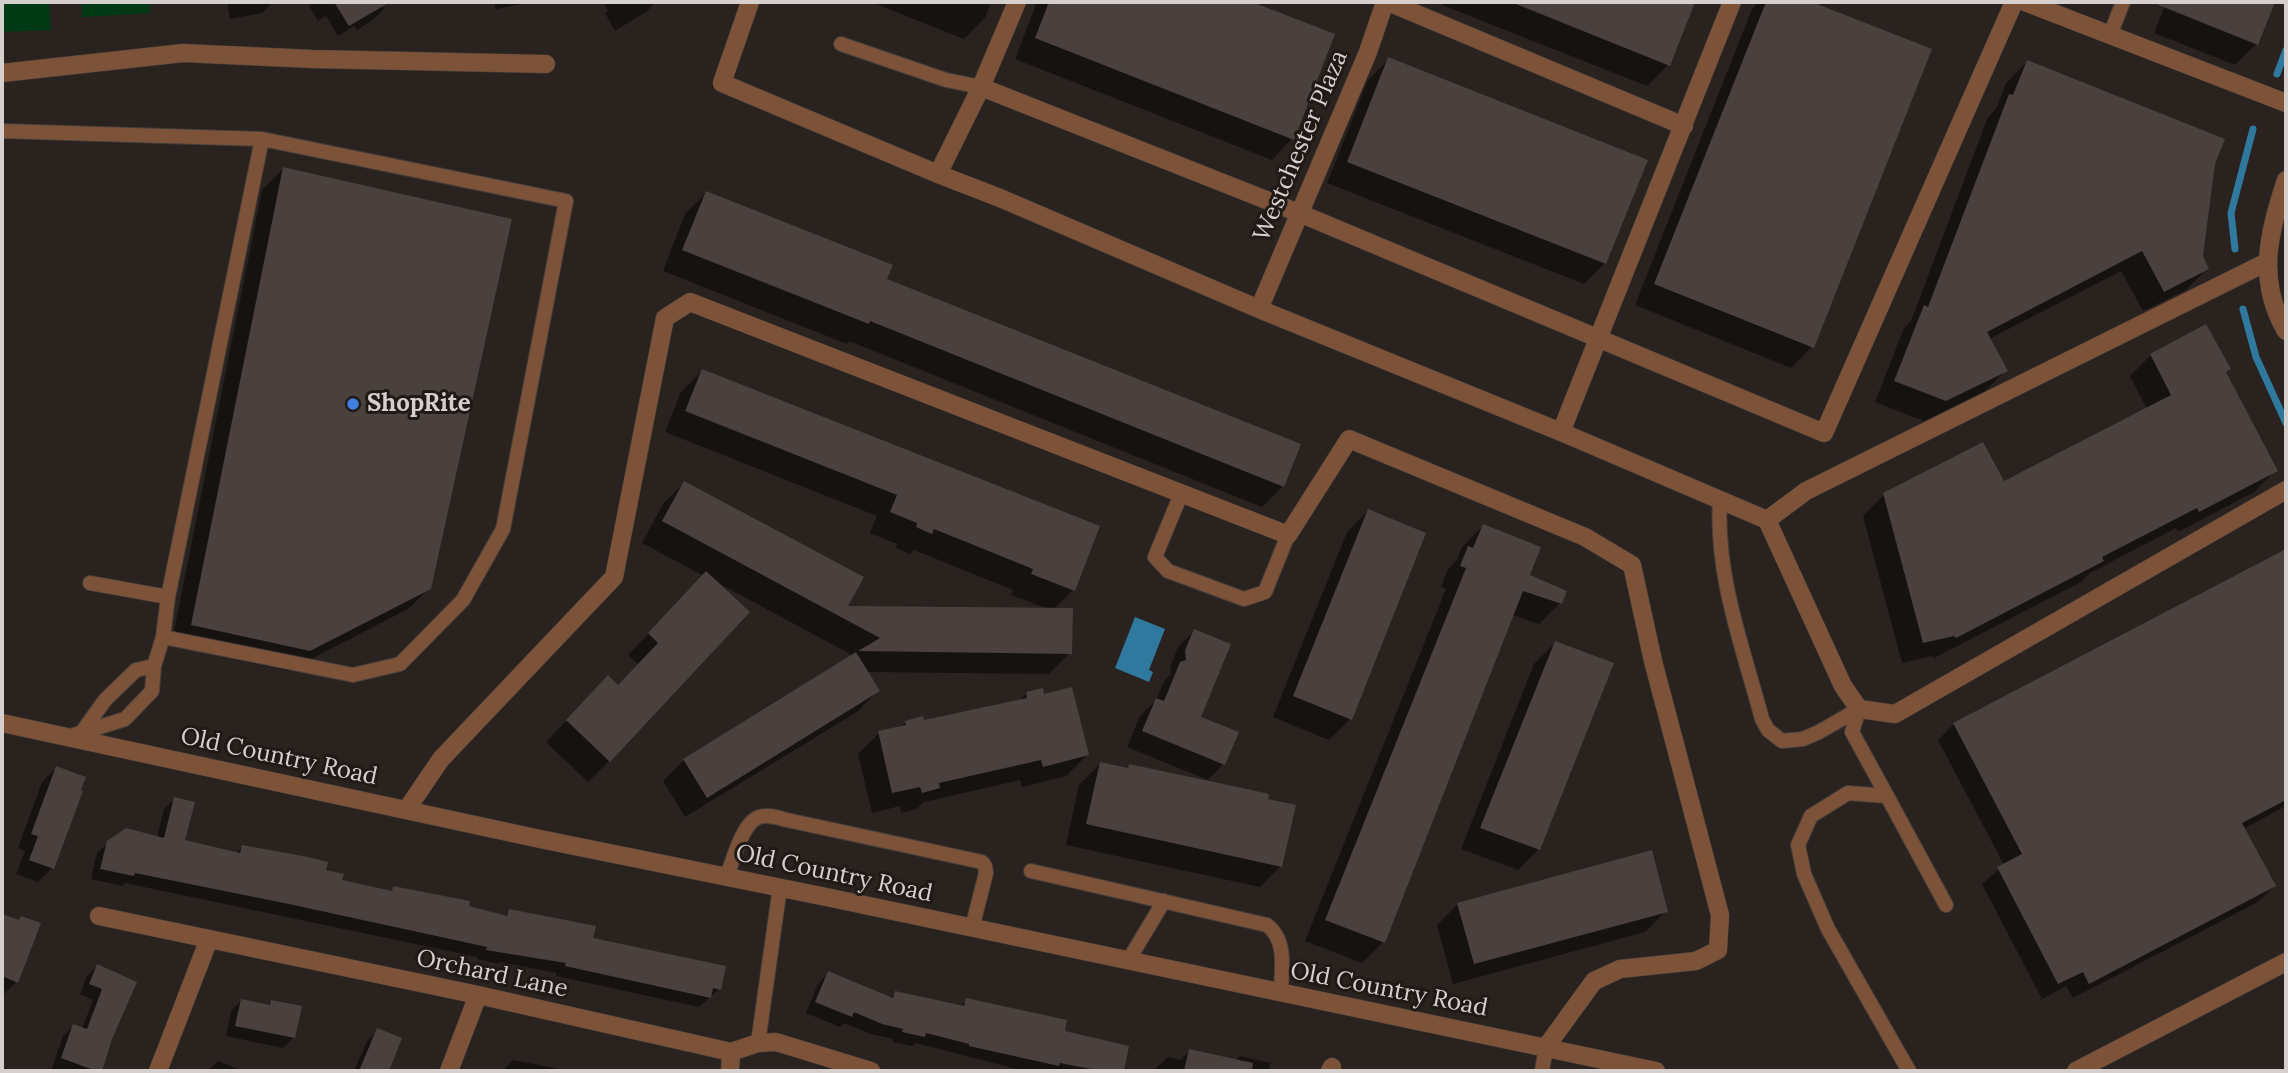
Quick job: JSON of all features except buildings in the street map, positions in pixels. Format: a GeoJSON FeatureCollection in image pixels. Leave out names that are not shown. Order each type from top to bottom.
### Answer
{"type":"FeatureCollection","features":[{"type":"Feature","properties":{"kind":"street"},"geometry":{"type":"LineString","coordinates":[[750,2],[722,83],[1767,520],[1843,686],[1860,709],[1895,714],[2286,490]]}},
{"type":"Feature","properties":{"kind":"street"},"geometry":{"type":"LineString","coordinates":[[939,174],[981,87],[1017,2]]}},
{"type":"Feature","properties":{"kind":"street"},"geometry":{"type":"LineString","coordinates":[[1387,2],[1684,126]]}},
{"type":"Feature","properties":{"kind":"street","name":"Westchester Plaza"},"geometry":{"type":"LineString","coordinates":[[1259,309],[1387,2]]}},
{"type":"Feature","properties":{"kind":"street"},"geometry":{"type":"LineString","coordinates":[[1561,432],[1731,2]]}},
{"type":"Feature","properties":{"kind":"street"},"geometry":{"type":"LineString","coordinates":[[981,87],[1300,214],[1824,433],[2014,2]]}},
{"type":"Feature","properties":{"kind":"street"},"geometry":{"type":"LineString","coordinates":[[2025,2],[2286,103]]}},
{"type":"Feature","properties":{"kind":"street"},"geometry":{"type":"LineString","coordinates":[[2,73],[183,52],[312,59],[546,64]]}},
{"type":"Feature","properties":{"kind":"street"},"geometry":{"type":"LineString","coordinates":[[2286,180],[2275,214],[2267,262],[2268,281],[2280,321],[2286,331]]}},
{"type":"Feature","properties":{"kind":"street"},"geometry":{"type":"LineString","coordinates":[[1767,520],[1806,491],[2267,262]]}},
{"type":"Feature","properties":{"kind":"street"},"geometry":{"type":"LineString","coordinates":[[407,809],[441,759],[614,577],[665,318],[690,302],[1288,536],[1349,439],[1585,537],[1632,565],[1653,661],[1720,915],[1718,950],[1696,961],[1620,969],[1594,981],[1546,1047]]}},
{"type":"Feature","properties":{"kind":"street","name":"Old Country Road"},"geometry":{"type":"LineString","coordinates":[[2,723],[75,734],[540,839],[1656,1071]]}},
{"type":"Feature","properties":{"kind":"street","name":"Orchard Lane"},"geometry":{"type":"LineString","coordinates":[[99,916],[478,995],[731,1052]]}},
{"type":"Feature","properties":{"kind":"street"},"geometry":{"type":"LineString","coordinates":[[158,1071],[209,939]]}},
{"type":"Feature","properties":{"kind":"street"},"geometry":{"type":"LineString","coordinates":[[2076,1071],[2286,962]]}},
{"type":"Feature","properties":{"kind":"street"},"geometry":{"type":"LineString","coordinates":[[449,1071],[478,995]]}},
{"type":"Feature","properties":{"kind":"street"},"geometry":{"type":"LineString","coordinates":[[730,1071],[731,1052],[758,1043],[776,1042],[871,1071]]}},
{"type":"Feature","properties":{"kind":"lane"},"geometry":{"type":"LineString","coordinates":[[2110,35],[2123,2]]}},
{"type":"Feature","properties":{"kind":"lane"},"geometry":{"type":"LineString","coordinates":[[841,44],[946,80],[981,87]]}},
{"type":"Feature","properties":{"kind":"lane"},"geometry":{"type":"LineString","coordinates":[[2,131],[262,139],[566,201],[503,529],[463,600],[400,664],[353,675],[163,638]]}},
{"type":"Feature","properties":{"kind":"lane"},"geometry":{"type":"LineString","coordinates":[[75,734],[125,719],[152,691],[154,666],[163,638],[262,139]]}},
{"type":"Feature","properties":{"kind":"lane"},"geometry":{"type":"LineString","coordinates":[[1181,494],[1156,557],[1168,571],[1244,599],[1265,592],[1288,536]]}},
{"type":"Feature","properties":{"kind":"lane"},"geometry":{"type":"LineString","coordinates":[[1720,500],[1718,531],[1722,564],[1762,719],[1768,730],[1776,738],[1790,742],[1819,732],[1860,709]]}},
{"type":"Feature","properties":{"kind":"lane"},"geometry":{"type":"LineString","coordinates":[[90,583],[169,597]]}},
{"type":"Feature","properties":{"kind":"lane"},"geometry":{"type":"LineString","coordinates":[[75,734],[136,670],[154,666]]}},
{"type":"Feature","properties":{"kind":"lane"},"geometry":{"type":"LineString","coordinates":[[1860,709],[1852,732],[1946,905]]}},
{"type":"Feature","properties":{"kind":"lane"},"geometry":{"type":"LineString","coordinates":[[1887,796],[1848,793],[1811,816],[1798,845],[1804,874],[1828,929],[1909,1071]]}},
{"type":"Feature","properties":{"kind":"lane"},"geometry":{"type":"LineString","coordinates":[[727,876],[745,831],[754,820],[766,816],[814,826],[982,862],[986,873],[972,928]]}},
{"type":"Feature","properties":{"kind":"lane"},"geometry":{"type":"LineString","coordinates":[[1031,871],[1267,925],[1277,934],[1281,943],[1280,993]]}},
{"type":"Feature","properties":{"kind":"lane"},"geometry":{"type":"LineString","coordinates":[[758,1043],[780,887]]}},
{"type":"Feature","properties":{"kind":"lane"},"geometry":{"type":"LineString","coordinates":[[1128,961],[1164,901]]}},
{"type":"Feature","properties":{"kind":"lane"},"geometry":{"type":"LineString","coordinates":[[1542,1071],[1546,1047]]}},
{"type":"Feature","properties":{"kind":"green space"},"geometry":{"type":"Polygon","coordinates":[[[2,2],[49,2],[51,30],[2,32],[2,2]]]}},
{"type":"Feature","properties":{"kind":"green space"},"geometry":{"type":"Polygon","coordinates":[[[82,2],[150,2],[150,13],[82,17],[82,2]]]}},
{"type":"Feature","properties":{"kind":"water"},"geometry":{"type":"Polygon","coordinates":[[[1135,617],[1165,629],[1149,670],[1153,672],[1149,682],[1115,668],[1135,617]]]}},
{"type":"Feature","properties":{"kind":"waterway"},"geometry":{"type":"LineString","coordinates":[[2277,74],[2286,50]]}},
{"type":"Feature","properties":{"kind":"waterway"},"geometry":{"type":"LineString","coordinates":[[2235,249],[2231,213],[2253,129]]}},
{"type":"Feature","properties":{"kind":"waterway"},"geometry":{"type":"LineString","coordinates":[[2243,309],[2256,357],[2286,423]]}},
{"type":"Feature","properties":{"kind":"place","name":"ShopRite"},"geometry":{"type":"Point","coordinates":[353,404]}}]}
